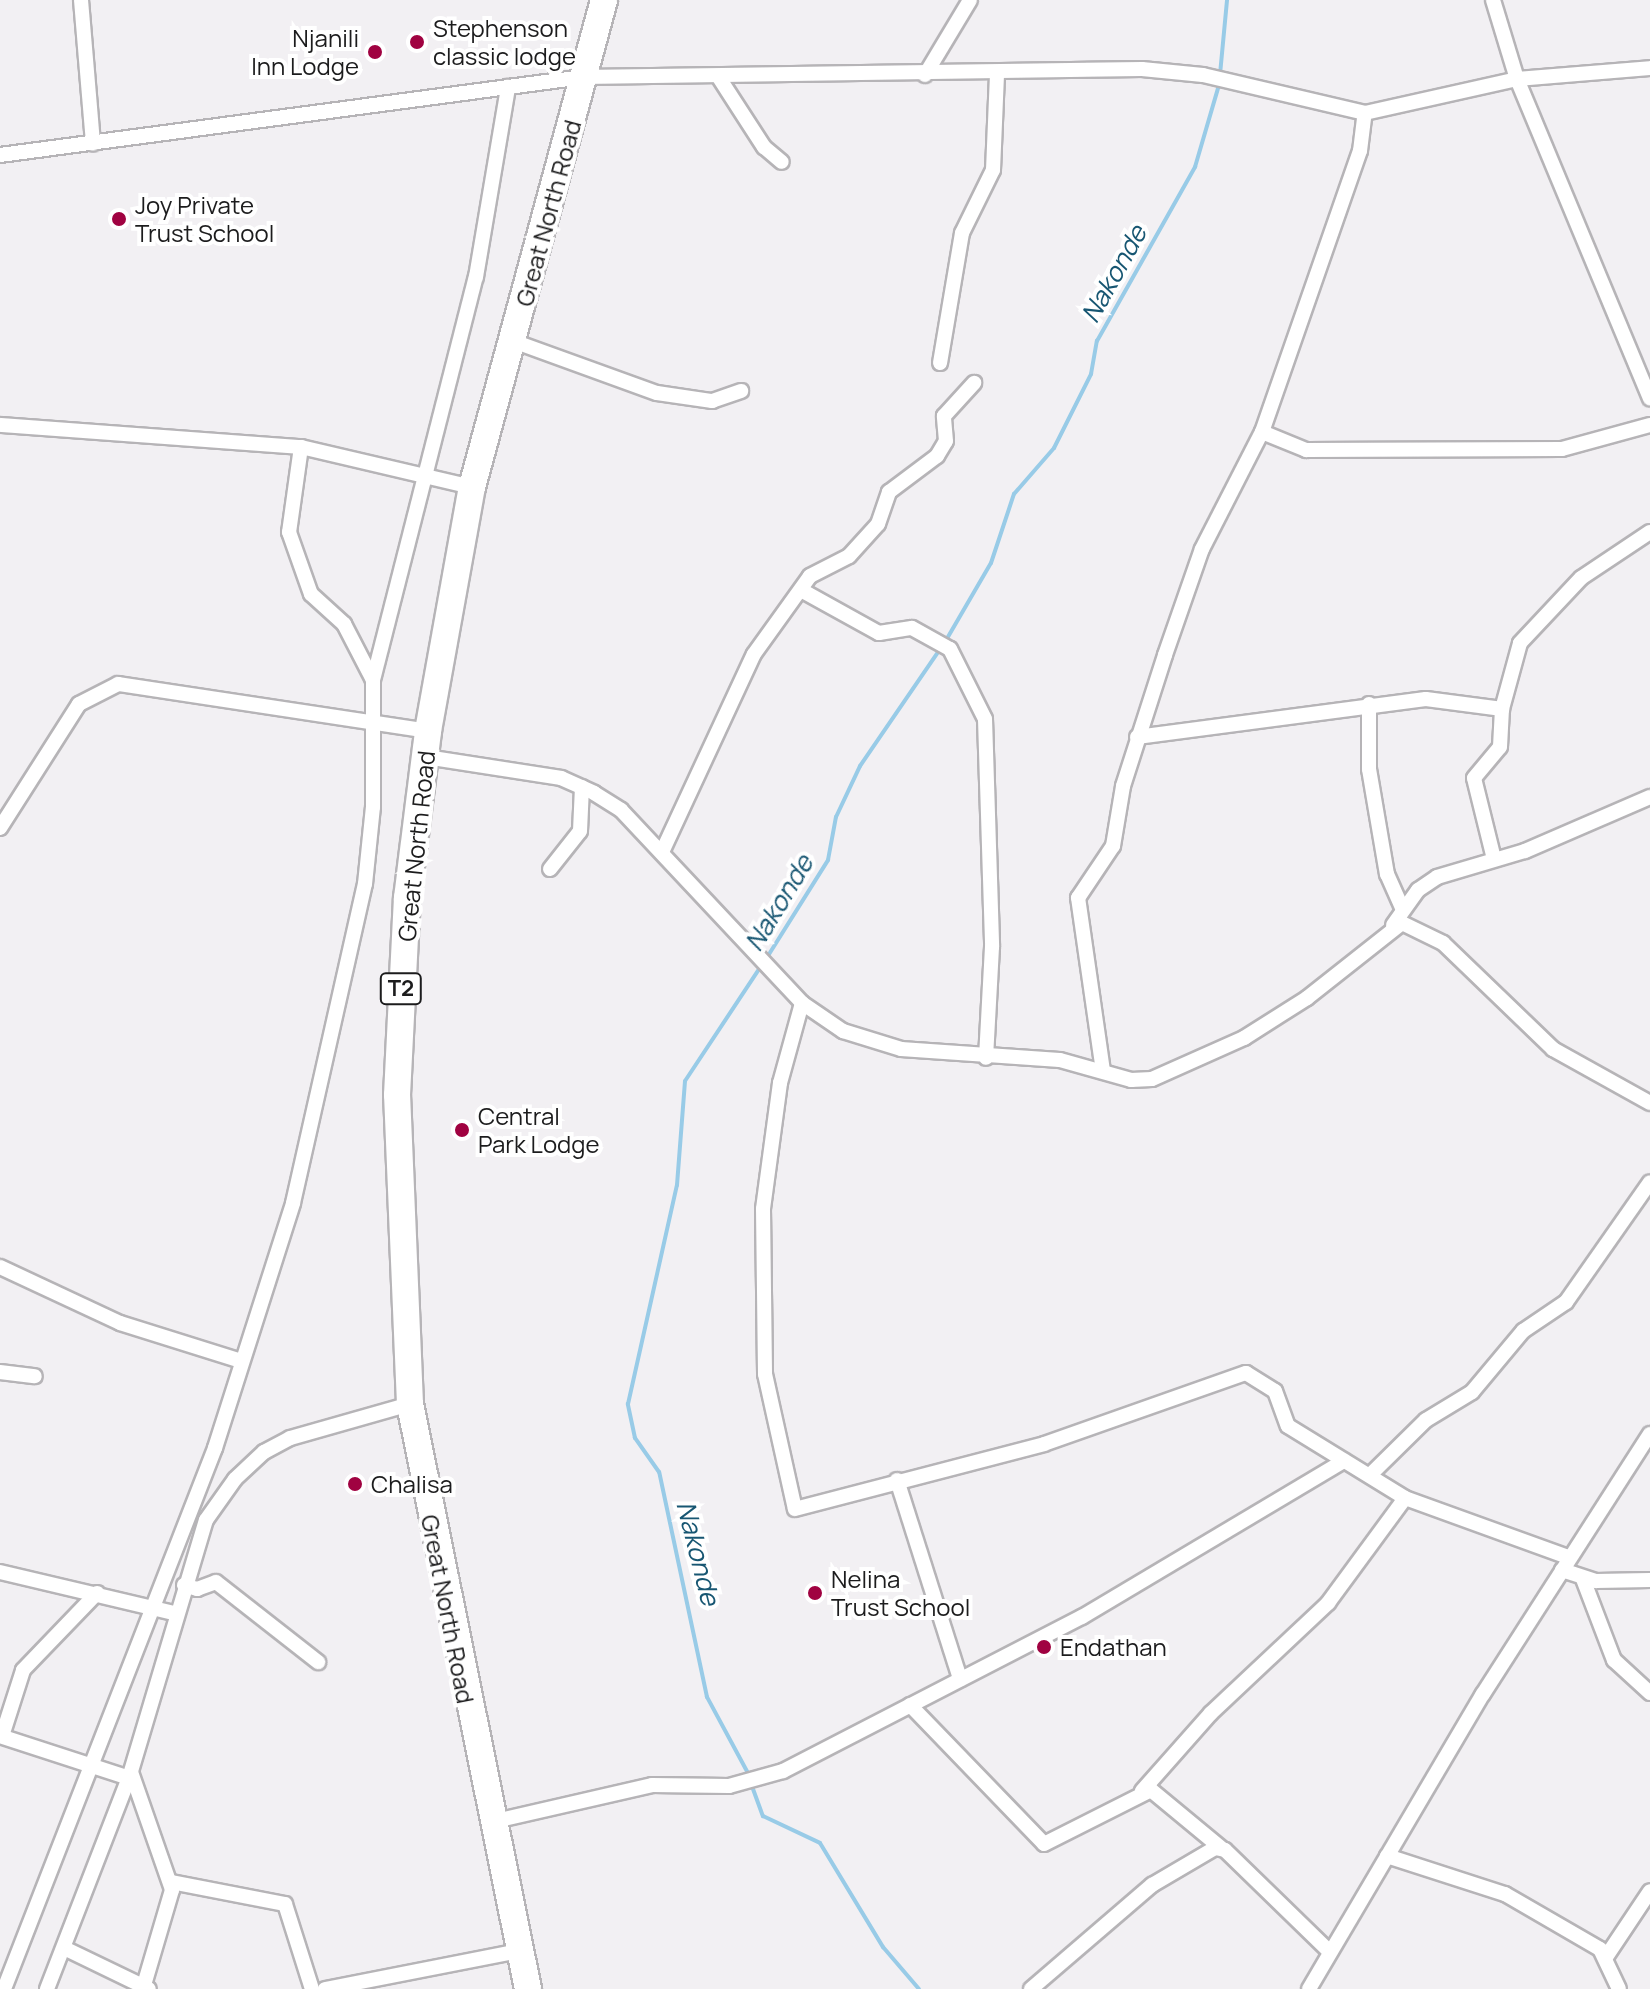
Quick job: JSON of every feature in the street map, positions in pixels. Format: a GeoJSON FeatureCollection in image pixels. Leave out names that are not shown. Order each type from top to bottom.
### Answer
{"type":"FeatureCollection","features":[{"type":"Feature","properties":{"kind":"highway","name":"Great North Road"},"geometry":{"type":"LineString","coordinates":[[528,1989],[491,1822],[410,1404],[397,1095],[407,898],[427,744],[472,487],[604,0]]}},
{"type":"Feature","properties":{"kind":"street"},"geometry":{"type":"LineString","coordinates":[[81,0],[93,144]]}},
{"type":"Feature","properties":{"kind":"street"},"geometry":{"type":"LineString","coordinates":[[925,75],[970,0]]}},
{"type":"Feature","properties":{"kind":"street"},"geometry":{"type":"LineString","coordinates":[[1493,0],[1517,79],[1650,398]]}},
{"type":"Feature","properties":{"kind":"street"},"geometry":{"type":"LineString","coordinates":[[0,155],[583,77],[925,75],[1142,69],[1203,75],[1313,97],[1365,113],[1517,79],[1650,68]]}},
{"type":"Feature","properties":{"kind":"street"},"geometry":{"type":"LineString","coordinates":[[940,363],[962,233],[993,170],[997,73]]}},
{"type":"Feature","properties":{"kind":"street"},"geometry":{"type":"LineString","coordinates":[[718,76],[764,147],[782,162]]}},
{"type":"Feature","properties":{"kind":"street"},"geometry":{"type":"LineString","coordinates":[[4,1989],[95,1765],[241,1361],[293,1203],[365,884],[373,807],[373,680],[476,277],[508,87]]}},
{"type":"Feature","properties":{"kind":"street"},"geometry":{"type":"LineString","coordinates":[[1103,1071],[1077,903],[1113,846],[1137,737],[1202,549],[1262,432],[1360,151],[1365,113]]}},
{"type":"Feature","properties":{"kind":"street"},"geometry":{"type":"LineString","coordinates":[[513,341],[657,393],[712,401],[741,391]]}},
{"type":"Feature","properties":{"kind":"street"},"geometry":{"type":"LineString","coordinates":[[662,852],[754,654],[815,572],[849,556],[878,524],[889,492],[937,456],[946,441],[944,416],[974,383]]}},
{"type":"Feature","properties":{"kind":"street"},"geometry":{"type":"LineString","coordinates":[[0,425],[301,447],[472,487]]}},
{"type":"Feature","properties":{"kind":"street"},"geometry":{"type":"LineString","coordinates":[[1262,432],[1306,450],[1562,449],[1650,425]]}},
{"type":"Feature","properties":{"kind":"street"},"geometry":{"type":"LineString","coordinates":[[301,447],[289,532],[311,594],[344,624],[373,680]]}},
{"type":"Feature","properties":{"kind":"street"},"geometry":{"type":"LineString","coordinates":[[1494,859],[1474,784],[1500,747],[1502,709],[1529,629],[1581,578],[1650,532]]}},
{"type":"Feature","properties":{"kind":"street"},"geometry":{"type":"LineString","coordinates":[[801,590],[879,633],[912,628],[950,649],[984,716],[992,947],[986,1058]]}},
{"type":"Feature","properties":{"kind":"street"},"geometry":{"type":"LineString","coordinates":[[0,828],[79,704],[110,686],[371,721],[427,744],[561,778],[621,810],[802,1003],[857,1036],[901,1049],[986,1058],[1060,1060],[1152,1079],[1231,1044],[1307,998],[1393,925],[1428,882],[1650,797]]}},
{"type":"Feature","properties":{"kind":"street"},"geometry":{"type":"LineString","coordinates":[[1137,737],[1369,704],[1426,699],[1502,709]]}},
{"type":"Feature","properties":{"kind":"street"},"geometry":{"type":"LineString","coordinates":[[1369,704],[1369,769],[1387,874],[1403,910]]}},
{"type":"Feature","properties":{"kind":"street"},"geometry":{"type":"LineString","coordinates":[[550,869],[580,831],[582,787]]}},
{"type":"Feature","properties":{"kind":"street"},"geometry":{"type":"LineString","coordinates":[[1393,925],[1421,927],[1553,1049],[1650,1103]]}},
{"type":"Feature","properties":{"kind":"street"},"geometry":{"type":"LineString","coordinates":[[802,1003],[780,1083],[763,1209],[765,1374],[795,1509],[1044,1444],[1246,1373],[1275,1391],[1288,1426],[1405,1498],[1565,1564],[1583,1579],[1614,1660],[1650,1693]]}},
{"type":"Feature","properties":{"kind":"street"},"geometry":{"type":"LineString","coordinates":[[1370,1475],[1426,1420],[1472,1392],[1523,1331],[1566,1302],[1650,1182]]}},
{"type":"Feature","properties":{"kind":"street"},"geometry":{"type":"LineString","coordinates":[[0,1267],[120,1323],[241,1361]]}},
{"type":"Feature","properties":{"kind":"street"},"geometry":{"type":"LineString","coordinates":[[0,1372],[35,1376]]}},
{"type":"Feature","properties":{"kind":"street"},"geometry":{"type":"LineString","coordinates":[[47,1989],[130,1775],[174,1613],[206,1520],[235,1479],[264,1452],[290,1438],[410,1404]]}},
{"type":"Feature","properties":{"kind":"street"},"geometry":{"type":"LineString","coordinates":[[1311,1987],[1565,1564],[1650,1434]]}},
{"type":"Feature","properties":{"kind":"street"},"geometry":{"type":"LineString","coordinates":[[491,1822],[672,1782],[750,1783],[1082,1617],[1344,1461]]}},
{"type":"Feature","properties":{"kind":"street"},"geometry":{"type":"LineString","coordinates":[[897,1480],[960,1679]]}},
{"type":"Feature","properties":{"kind":"street"},"geometry":{"type":"LineString","coordinates":[[910,1705],[1044,1844],[1142,1791],[1211,1713],[1328,1603],[1405,1498]]}},
{"type":"Feature","properties":{"kind":"street"},"geometry":{"type":"LineString","coordinates":[[0,1572],[174,1613]]}},
{"type":"Feature","properties":{"kind":"street"},"geometry":{"type":"LineString","coordinates":[[1583,1579],[1650,1580]]}},
{"type":"Feature","properties":{"kind":"street"},"geometry":{"type":"LineString","coordinates":[[184,1585],[197,1589],[216,1582],[318,1662]]}},
{"type":"Feature","properties":{"kind":"street"},"geometry":{"type":"LineString","coordinates":[[97,1593],[23,1670],[1,1736],[130,1775]]}},
{"type":"Feature","properties":{"kind":"street"},"geometry":{"type":"LineString","coordinates":[[64,1948],[147,1985],[171,1882],[130,1775]]}},
{"type":"Feature","properties":{"kind":"street"},"geometry":{"type":"LineString","coordinates":[[1142,1791],[1161,1792],[1330,1952]]}},
{"type":"Feature","properties":{"kind":"street"},"geometry":{"type":"LineString","coordinates":[[1031,1989],[1152,1885],[1221,1848]]}},
{"type":"Feature","properties":{"kind":"street"},"geometry":{"type":"LineString","coordinates":[[1387,1856],[1505,1894],[1606,1957],[1619,1989]]}},
{"type":"Feature","properties":{"kind":"street"},"geometry":{"type":"LineString","coordinates":[[171,1882],[285,1904],[312,1989]]}},
{"type":"Feature","properties":{"kind":"street"},"geometry":{"type":"LineString","coordinates":[[1606,1957],[1650,1891]]}},
{"type":"Feature","properties":{"kind":"street"},"geometry":{"type":"LineString","coordinates":[[325,1989],[518,1951]]}},
{"type":"Feature","properties":{"kind":"waterway","name":"Nakonde"},"geometry":{"type":"LineString","coordinates":[[945,642],[991,563],[1014,494],[1054,448],[1091,374],[1097,341],[1195,167],[1219,85],[1227,0]]}},
{"type":"Feature","properties":{"kind":"waterway","name":"Nakonde"},"geometry":{"type":"LineString","coordinates":[[766,959],[828,860],[836,817],[860,766],[940,649]]}},
{"type":"Feature","properties":{"kind":"waterway","name":"Nakonde"},"geometry":{"type":"LineString","coordinates":[[749,1775],[707,1697],[659,1472],[635,1438],[628,1404],[677,1185],[685,1081],[761,966]]}},
{"type":"Feature","properties":{"kind":"waterway","name":"Nakonde"},"geometry":{"type":"LineString","coordinates":[[753,1789],[763,1816],[820,1843],[883,1947],[919,1989]]}},
{"type":"Feature","properties":{"kind":"place","name":"Stephenson classic lodge"},"geometry":{"type":"Point","coordinates":[417,42]}},
{"type":"Feature","properties":{"kind":"place","name":"Njanili Inn Lodge"},"geometry":{"type":"Point","coordinates":[375,52]}},
{"type":"Feature","properties":{"kind":"place","name":"Joy Private Trust School"},"geometry":{"type":"Point","coordinates":[119,219]}},
{"type":"Feature","properties":{"kind":"place","name":"Central Park Lodge"},"geometry":{"type":"Point","coordinates":[462,1130]}},
{"type":"Feature","properties":{"kind":"place","name":"Chalisa"},"geometry":{"type":"Point","coordinates":[355,1484]}},
{"type":"Feature","properties":{"kind":"place","name":"Nelina Trust School"},"geometry":{"type":"Point","coordinates":[815,1593]}},
{"type":"Feature","properties":{"kind":"place","name":"Endathan"},"geometry":{"type":"Point","coordinates":[1044,1647]}}]}
